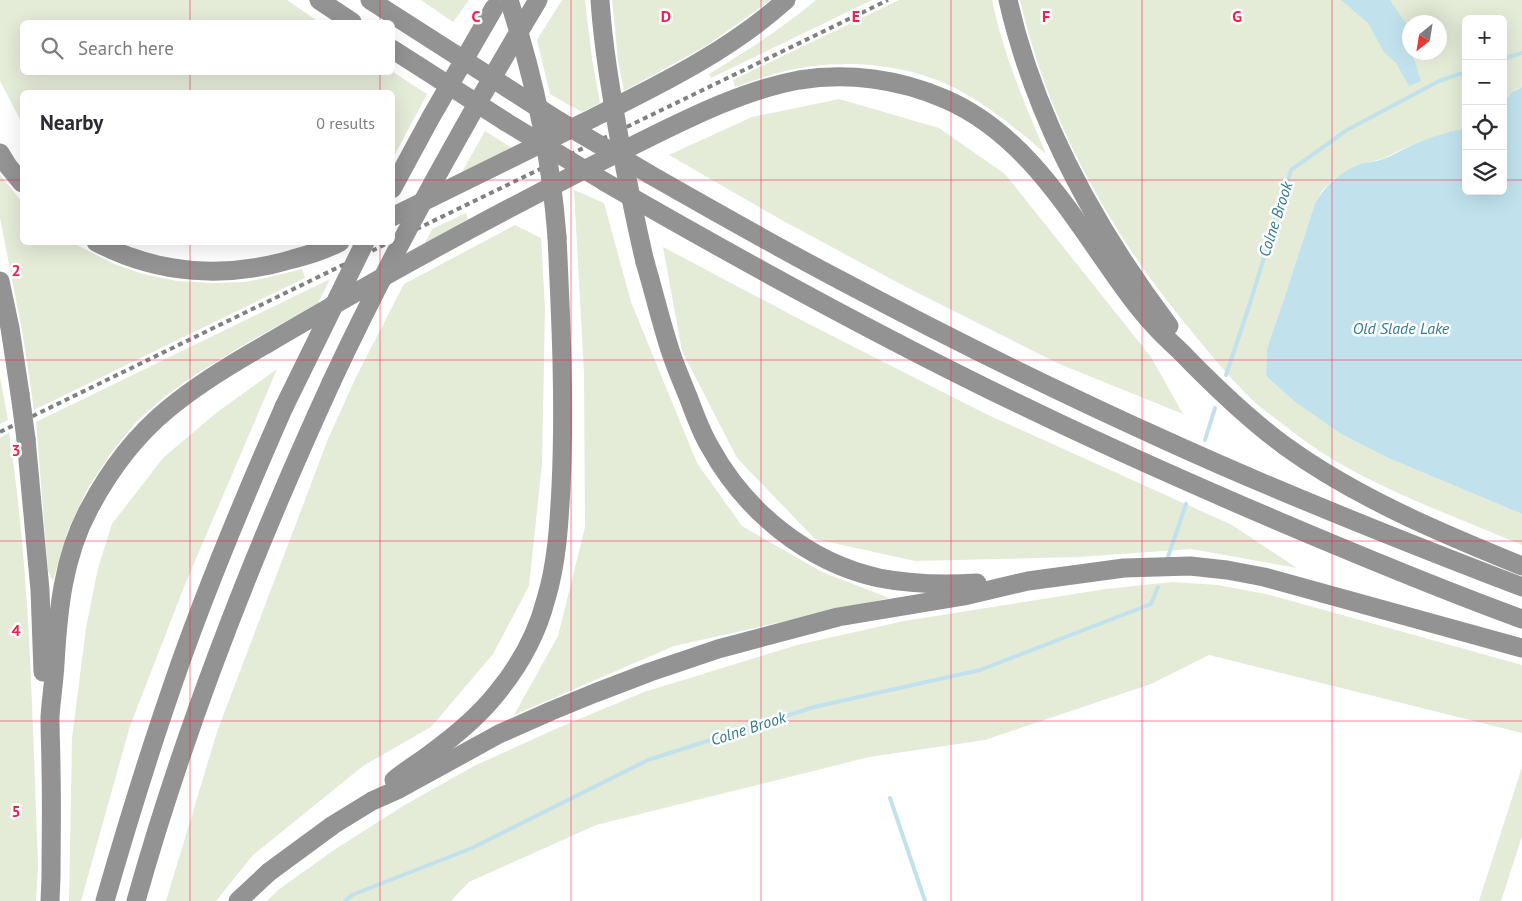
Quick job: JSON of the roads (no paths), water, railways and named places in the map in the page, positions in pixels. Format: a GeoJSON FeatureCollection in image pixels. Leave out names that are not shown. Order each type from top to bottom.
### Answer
{"type":"FeatureCollection","features":[{"type":"Feature","properties":{"kind":"highway"},"geometry":{"type":"LineString","coordinates":[[319,0],[349,20]]}},
{"type":"Feature","properties":{"kind":"highway"},"geometry":{"type":"LineString","coordinates":[[370,0],[649,174],[848,285],[991,358],[1086,404],[1300,499],[1364,526],[1522,587]]}},
{"type":"Feature","properties":{"kind":"highway"},"geometry":{"type":"LineString","coordinates":[[136,901],[176,773],[223,640],[285,484],[371,301],[473,110],[538,0]]}},
{"type":"Feature","properties":{"kind":"highway"},"geometry":{"type":"LineString","coordinates":[[600,0],[602,36],[616,121],[631,203],[645,262],[671,354],[703,434],[717,460],[733,483],[777,528],[795,542],[827,560],[848,569],[880,578],[916,583],[1028,581]]}},
{"type":"Feature","properties":{"kind":"highway"},"geometry":{"type":"LineString","coordinates":[[395,215],[613,108],[684,71],[741,37],[786,0]]}},
{"type":"Feature","properties":{"kind":"highway"},"geometry":{"type":"LineString","coordinates":[[1008,0],[1015,31],[1044,112],[1066,159],[1094,213],[1115,248],[1180,340],[1180,350]]}},
{"type":"Feature","properties":{"kind":"highway"},"geometry":{"type":"LineString","coordinates":[[395,184],[436,109],[501,3]]}},
{"type":"Feature","properties":{"kind":"highway"},"geometry":{"type":"LineString","coordinates":[[372,801],[395,779],[451,738],[484,708],[502,686],[523,655],[541,615],[550,583],[556,547],[562,460],[562,358],[554,200],[539,111],[527,62],[501,3]]}},
{"type":"Feature","properties":{"kind":"highway"},"geometry":{"type":"LineString","coordinates":[[395,51],[506,122],[605,182],[772,277],[920,354],[1059,423],[1164,471],[1337,546],[1522,619]]}},
{"type":"Feature","properties":{"kind":"highway"},"geometry":{"type":"LineString","coordinates":[[50,901],[52,877],[50,715],[61,598],[72,550],[82,521],[106,479],[122,456],[152,424],[186,394],[237,361],[417,258],[540,191],[658,133],[744,96],[772,87],[803,80],[848,76],[878,79],[938,96],[966,109],[997,130],[1026,157],[1059,196],[1152,323],[1239,409],[1283,444],[1333,477],[1403,514],[1522,566]]}},
{"type":"Feature","properties":{"kind":"highway"},"geometry":{"type":"LineString","coordinates":[[0,153],[20,181]]}},
{"type":"Feature","properties":{"kind":"highway"},"geometry":{"type":"LineString","coordinates":[[102,245],[116,252],[155,265],[181,270],[210,272],[243,270],[278,264],[313,254],[333,245]]}},
{"type":"Feature","properties":{"kind":"highway"},"geometry":{"type":"LineString","coordinates":[[105,901],[173,683],[222,554],[284,407],[364,245]]}},
{"type":"Feature","properties":{"kind":"highway"},"geometry":{"type":"LineString","coordinates":[[0,281],[10,328],[26,439],[40,590],[43,681],[50,715]]}},
{"type":"Feature","properties":{"kind":"highway"},"geometry":{"type":"LineString","coordinates":[[238,901],[269,872],[298,850],[372,801],[399,789],[499,734],[551,710],[684,660],[838,617],[964,596],[1028,581],[1124,568],[1190,566],[1264,577],[1522,648]]}},
{"type":"Feature","properties":{"kind":"water"},"geometry":{"type":"Polygon","coordinates":[[[1341,0],[1390,0],[1402,18],[1402,60],[1414,60],[1421,81],[1409,86],[1396,63],[1384,52],[1368,23],[1341,0]]]}},
{"type":"Feature","properties":{"kind":"water","name":"Old Slade Lake"},"geometry":{"type":"Polygon","coordinates":[[[1522,87],[1522,514],[1388,458],[1341,434],[1295,402],[1266,374],[1267,349],[1271,336],[1315,203],[1324,190],[1335,179],[1354,167],[1378,161],[1436,136],[1462,129],[1462,195],[1507,195],[1507,98],[1512,92],[1522,87]]]}},
{"type":"Feature","properties":{"kind":"waterway","name":"Colne Brook"},"geometry":{"type":"LineString","coordinates":[[1507,58],[1522,53]]}},
{"type":"Feature","properties":{"kind":"waterway","name":"Colne Brook"},"geometry":{"type":"LineString","coordinates":[[1226,375],[1291,170],[1347,130],[1439,81],[1462,73]]}},
{"type":"Feature","properties":{"kind":"waterway","name":"Colne Brook"},"geometry":{"type":"LineString","coordinates":[[1205,440],[1215,408]]}},
{"type":"Feature","properties":{"kind":"waterway","name":"Colne Brook"},"geometry":{"type":"LineString","coordinates":[[1168,557],[1186,504]]}},
{"type":"Feature","properties":{"kind":"waterway","name":"Colne Brook"},"geometry":{"type":"LineString","coordinates":[[345,901],[352,895],[472,848],[648,760],[814,707],[980,670],[1151,604],[1158,587]]}},
{"type":"Feature","properties":{"kind":"waterway"},"geometry":{"type":"LineString","coordinates":[[890,798],[925,901]]}},
{"type":"Feature","properties":{"kind":"railway"},"geometry":{"type":"LineString","coordinates":[[395,240],[888,0]]}},
{"type":"Feature","properties":{"kind":"railway"},"geometry":{"type":"LineString","coordinates":[[0,432],[384,245]]}}]}
